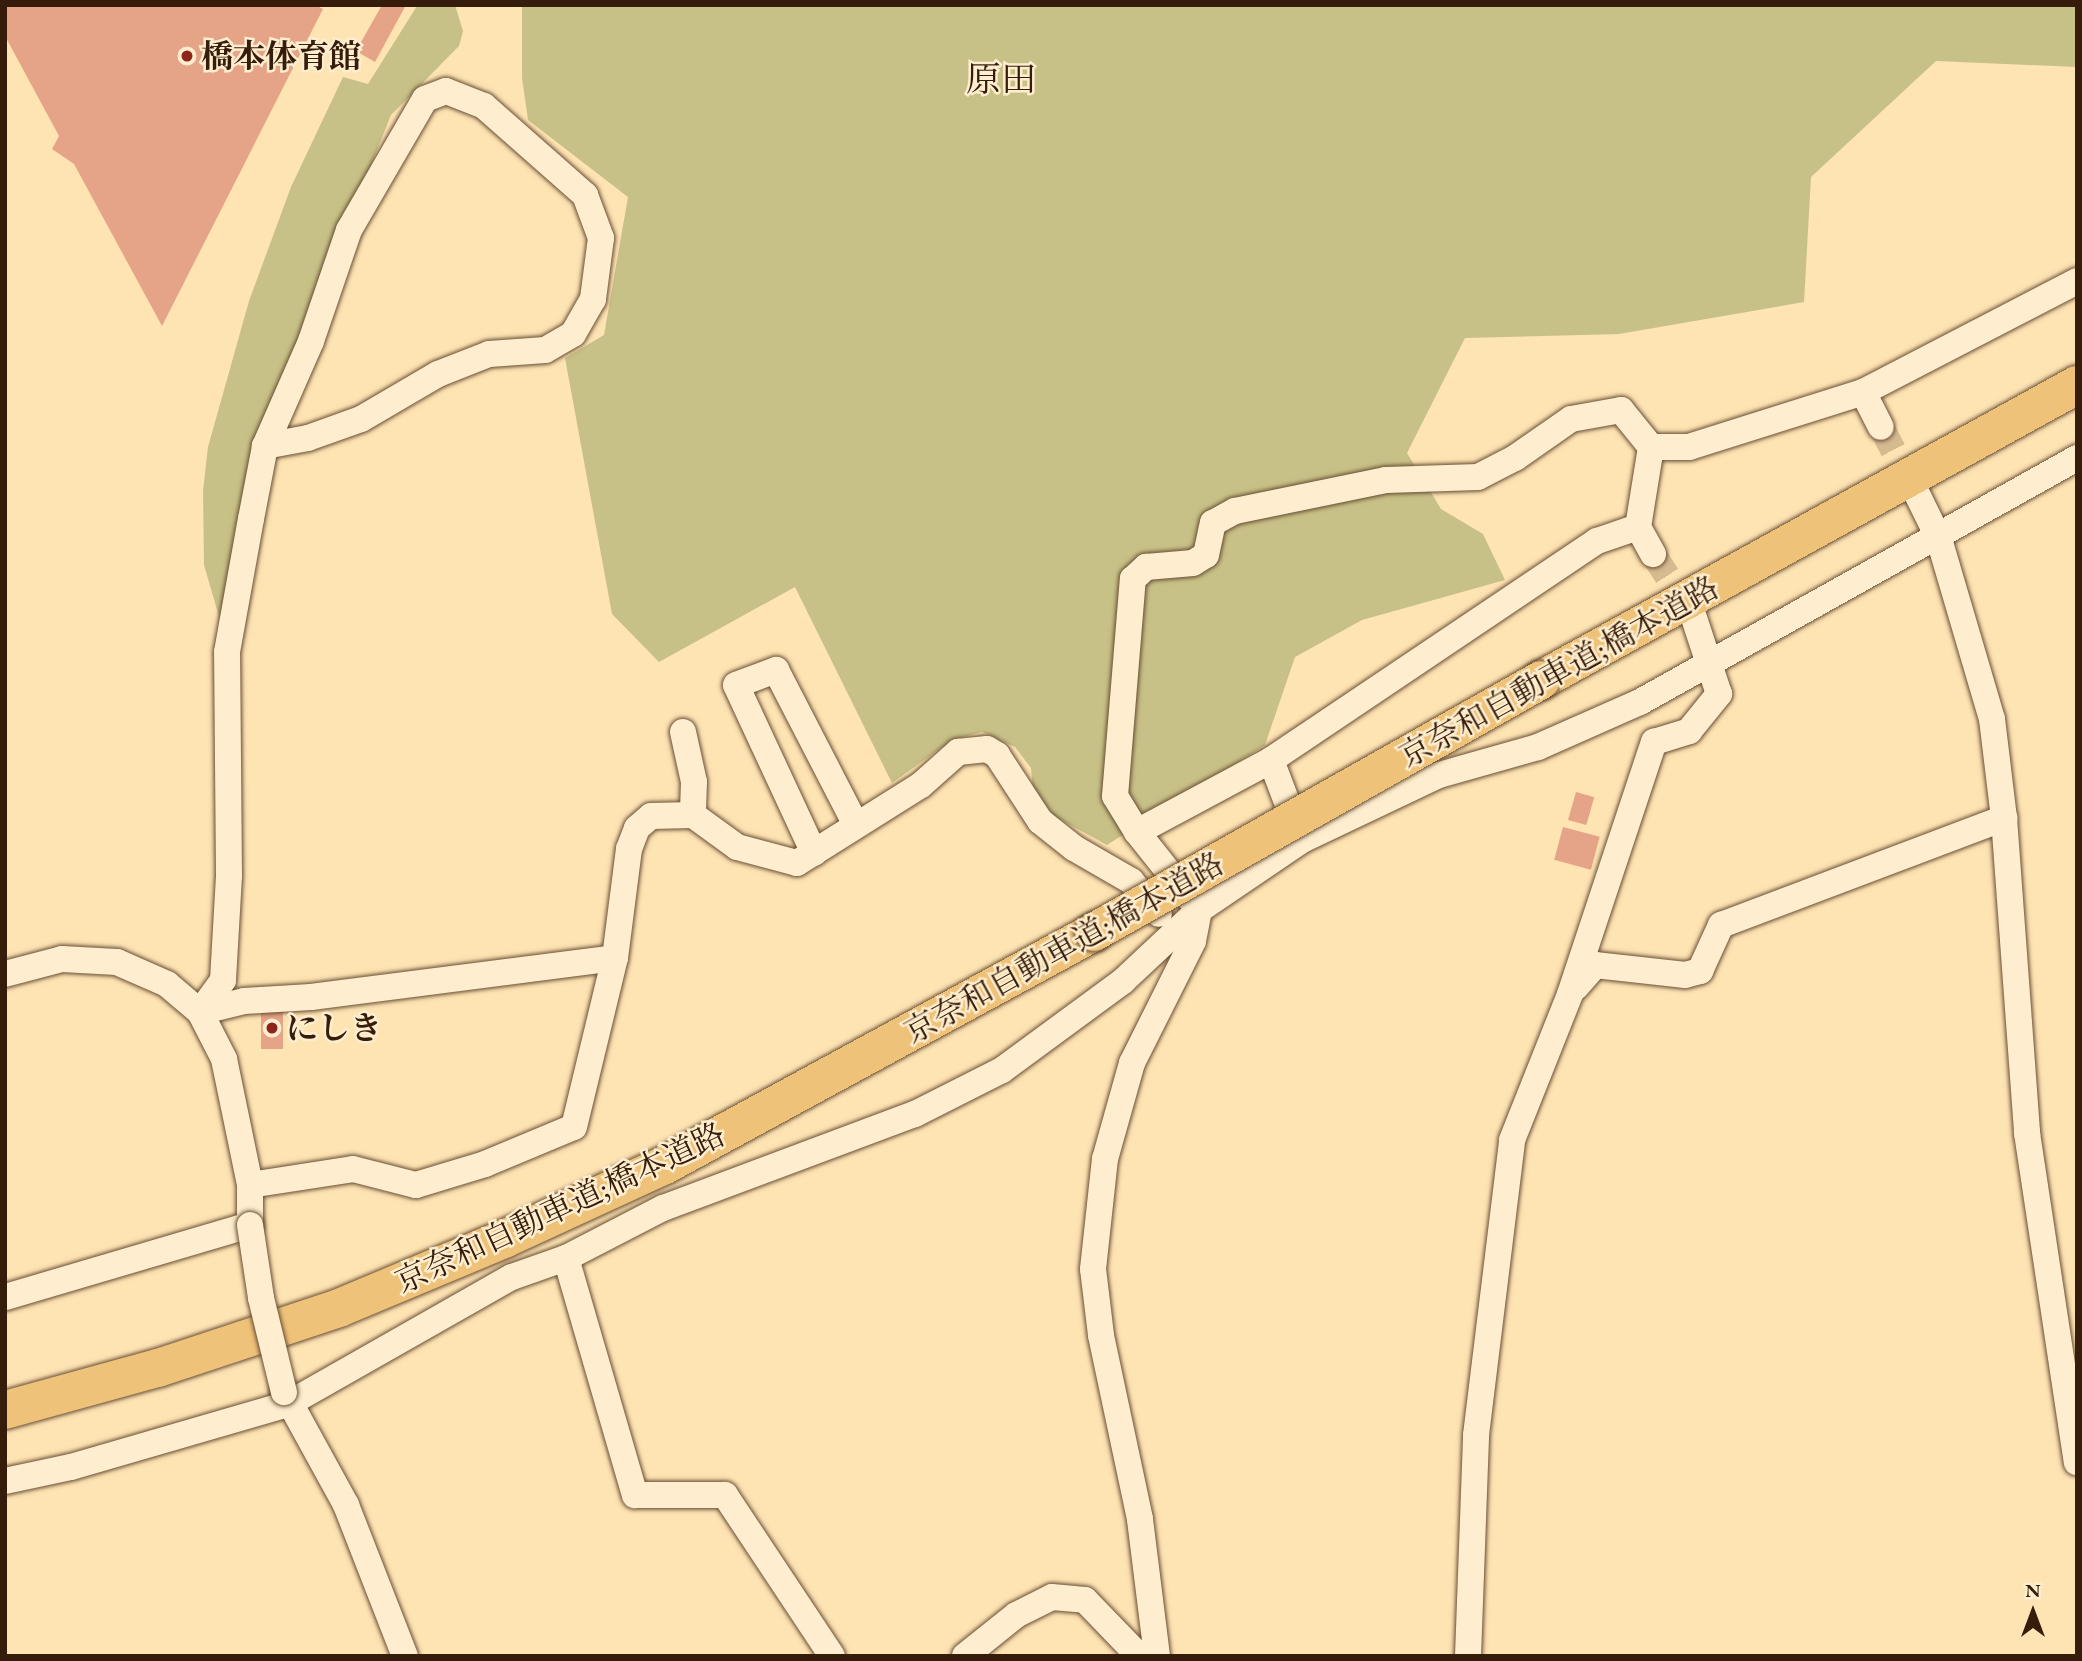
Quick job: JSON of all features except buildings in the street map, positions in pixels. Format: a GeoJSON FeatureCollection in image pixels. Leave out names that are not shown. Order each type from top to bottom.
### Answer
{"type":"FeatureCollection","features":[{"type":"Feature","properties":{"kind":"highway","name":"京奈和自動車道;橋本道路"},"geometry":{"type":"LineString","coordinates":[[5,1410],[158,1368],[326,1312],[506,1238],[665,1165],[1094,932],[1541,680],[2077,385]]}},
{"type":"Feature","properties":{"kind":"street"},"geometry":{"type":"LineString","coordinates":[[200,1012],[223,981],[226,941],[227,652],[265,446],[311,341],[349,230],[425,99],[446,91],[484,106],[585,195],[601,238],[593,299],[573,334],[545,350],[489,354],[438,374],[361,419],[308,438],[265,446]]}},
{"type":"Feature","properties":{"kind":"street"},"geometry":{"type":"LineString","coordinates":[[1651,447],[1689,447],[1863,392],[2077,281]]}},
{"type":"Feature","properties":{"kind":"street"},"geometry":{"type":"LineString","coordinates":[[1863,392],[1881,427]]}},
{"type":"Feature","properties":{"kind":"street"},"geometry":{"type":"LineString","coordinates":[[1199,910],[1137,832],[1115,796],[1132,579],[1146,567],[1193,563],[1206,555],[1213,523],[1235,511],[1386,480],[1478,477],[1515,458],[1571,419],[1594,412],[1621,410],[1651,447],[1638,527],[1653,554]]}},
{"type":"Feature","properties":{"kind":"street"},"geometry":{"type":"LineString","coordinates":[[1157,1656],[1140,1519],[1101,1335],[1093,1269],[1105,1159],[1132,1063],[1183,935],[1199,910],[1302,841],[1439,775],[1593,725],[1713,665],[1939,539],[2077,458]]}},
{"type":"Feature","properties":{"kind":"street"},"geometry":{"type":"LineString","coordinates":[[1917,494],[1939,539],[1992,719],[2004,818],[2027,1133],[2077,1462]]}},
{"type":"Feature","properties":{"kind":"street"},"geometry":{"type":"LineString","coordinates":[[1137,832],[1271,760],[1597,541],[1638,527]]}},
{"type":"Feature","properties":{"kind":"street"},"geometry":{"type":"LineString","coordinates":[[1468,1656],[1476,1435],[1511,1140],[1570,995],[1642,767],[1654,742],[1689,731],[1719,694],[1713,665],[1693,615]]}},
{"type":"Feature","properties":{"kind":"street"},"geometry":{"type":"LineString","coordinates":[[814,853],[736,685],[776,670],[856,825]]}},
{"type":"Feature","properties":{"kind":"street"},"geometry":{"type":"LineString","coordinates":[[683,732],[694,782],[694,814]]}},
{"type":"Feature","properties":{"kind":"street"},"geometry":{"type":"LineString","coordinates":[[250,1185],[353,1169],[416,1185],[485,1164],[575,1127],[615,958],[629,849],[637,828],[651,816],[694,814],[737,847],[797,863],[922,785],[958,752],[987,749],[997,755],[1040,821],[1074,848],[1130,881],[1183,935]]}},
{"type":"Feature","properties":{"kind":"street"},"geometry":{"type":"LineString","coordinates":[[1271,760],[1302,841]]}},
{"type":"Feature","properties":{"kind":"street"},"geometry":{"type":"LineString","coordinates":[[1570,995],[1595,965],[1685,975],[1700,971],[1721,925],[2004,818]]}},
{"type":"Feature","properties":{"kind":"street"},"geometry":{"type":"LineString","coordinates":[[5,1481],[71,1467],[286,1398],[512,1276],[566,1258],[663,1208],[915,1114],[1002,1070],[1183,935]]}},
{"type":"Feature","properties":{"kind":"street"},"geometry":{"type":"LineString","coordinates":[[200,1012],[244,1001],[311,997],[615,958]]}},
{"type":"Feature","properties":{"kind":"street"},"geometry":{"type":"LineString","coordinates":[[5,974],[62,959],[117,962],[167,984],[200,1012],[224,1059],[250,1185],[250,1225],[261,1298],[286,1398],[346,1505],[405,1656]]}},
{"type":"Feature","properties":{"kind":"street"},"geometry":{"type":"LineString","coordinates":[[5,1297],[250,1225]]}},
{"type":"Feature","properties":{"kind":"street"},"geometry":{"type":"LineString","coordinates":[[566,1258],[635,1495],[725,1495],[832,1656]]}},
{"type":"Feature","properties":{"kind":"street"},"geometry":{"type":"LineString","coordinates":[[964,1656],[1016,1615],[1052,1597],[1085,1600],[1139,1656]]}},
{"type":"Feature","properties":{"kind":"shaded area"},"geometry":{"type":"Polygon","coordinates":[[[455,5],[463,31],[459,46],[391,115],[248,472],[220,620],[204,565],[203,491],[208,447],[249,301],[291,187],[343,77],[368,84],[417,6],[455,5]]]}},
{"type":"Feature","properties":{"kind":"shaded area"},"geometry":{"type":"Polygon","coordinates":[[[522,5],[2077,5],[2077,67],[1936,61],[1811,177],[1804,302],[1619,334],[1465,338],[1407,453],[1441,509],[1483,534],[1505,580],[1362,620],[1295,657],[1265,745],[1107,845],[1054,816],[1033,790],[1031,768],[1015,747],[982,732],[952,740],[892,783],[795,587],[659,662],[612,614],[565,358],[604,335],[628,197],[528,120],[522,78],[522,5]]]}},
{"type":"Feature","properties":{"kind":"tunnel"},"geometry":{"type":"LineString","coordinates":[[1881,427],[1916,493]]}},
{"type":"Feature","properties":{"kind":"tunnel"},"geometry":{"type":"LineString","coordinates":[[1653,554],[1692,614]]}},
{"type":"Feature","properties":{"kind":"place","name":"橋本体育館"},"geometry":{"type":"Point","coordinates":[187,56]}},
{"type":"Feature","properties":{"kind":"place","name":"にしき"},"geometry":{"type":"Point","coordinates":[272,1028]}},
{"type":"Feature","properties":{"kind":"district","name":"原田"},"geometry":{"type":"Point","coordinates":[1001,79]}}]}
